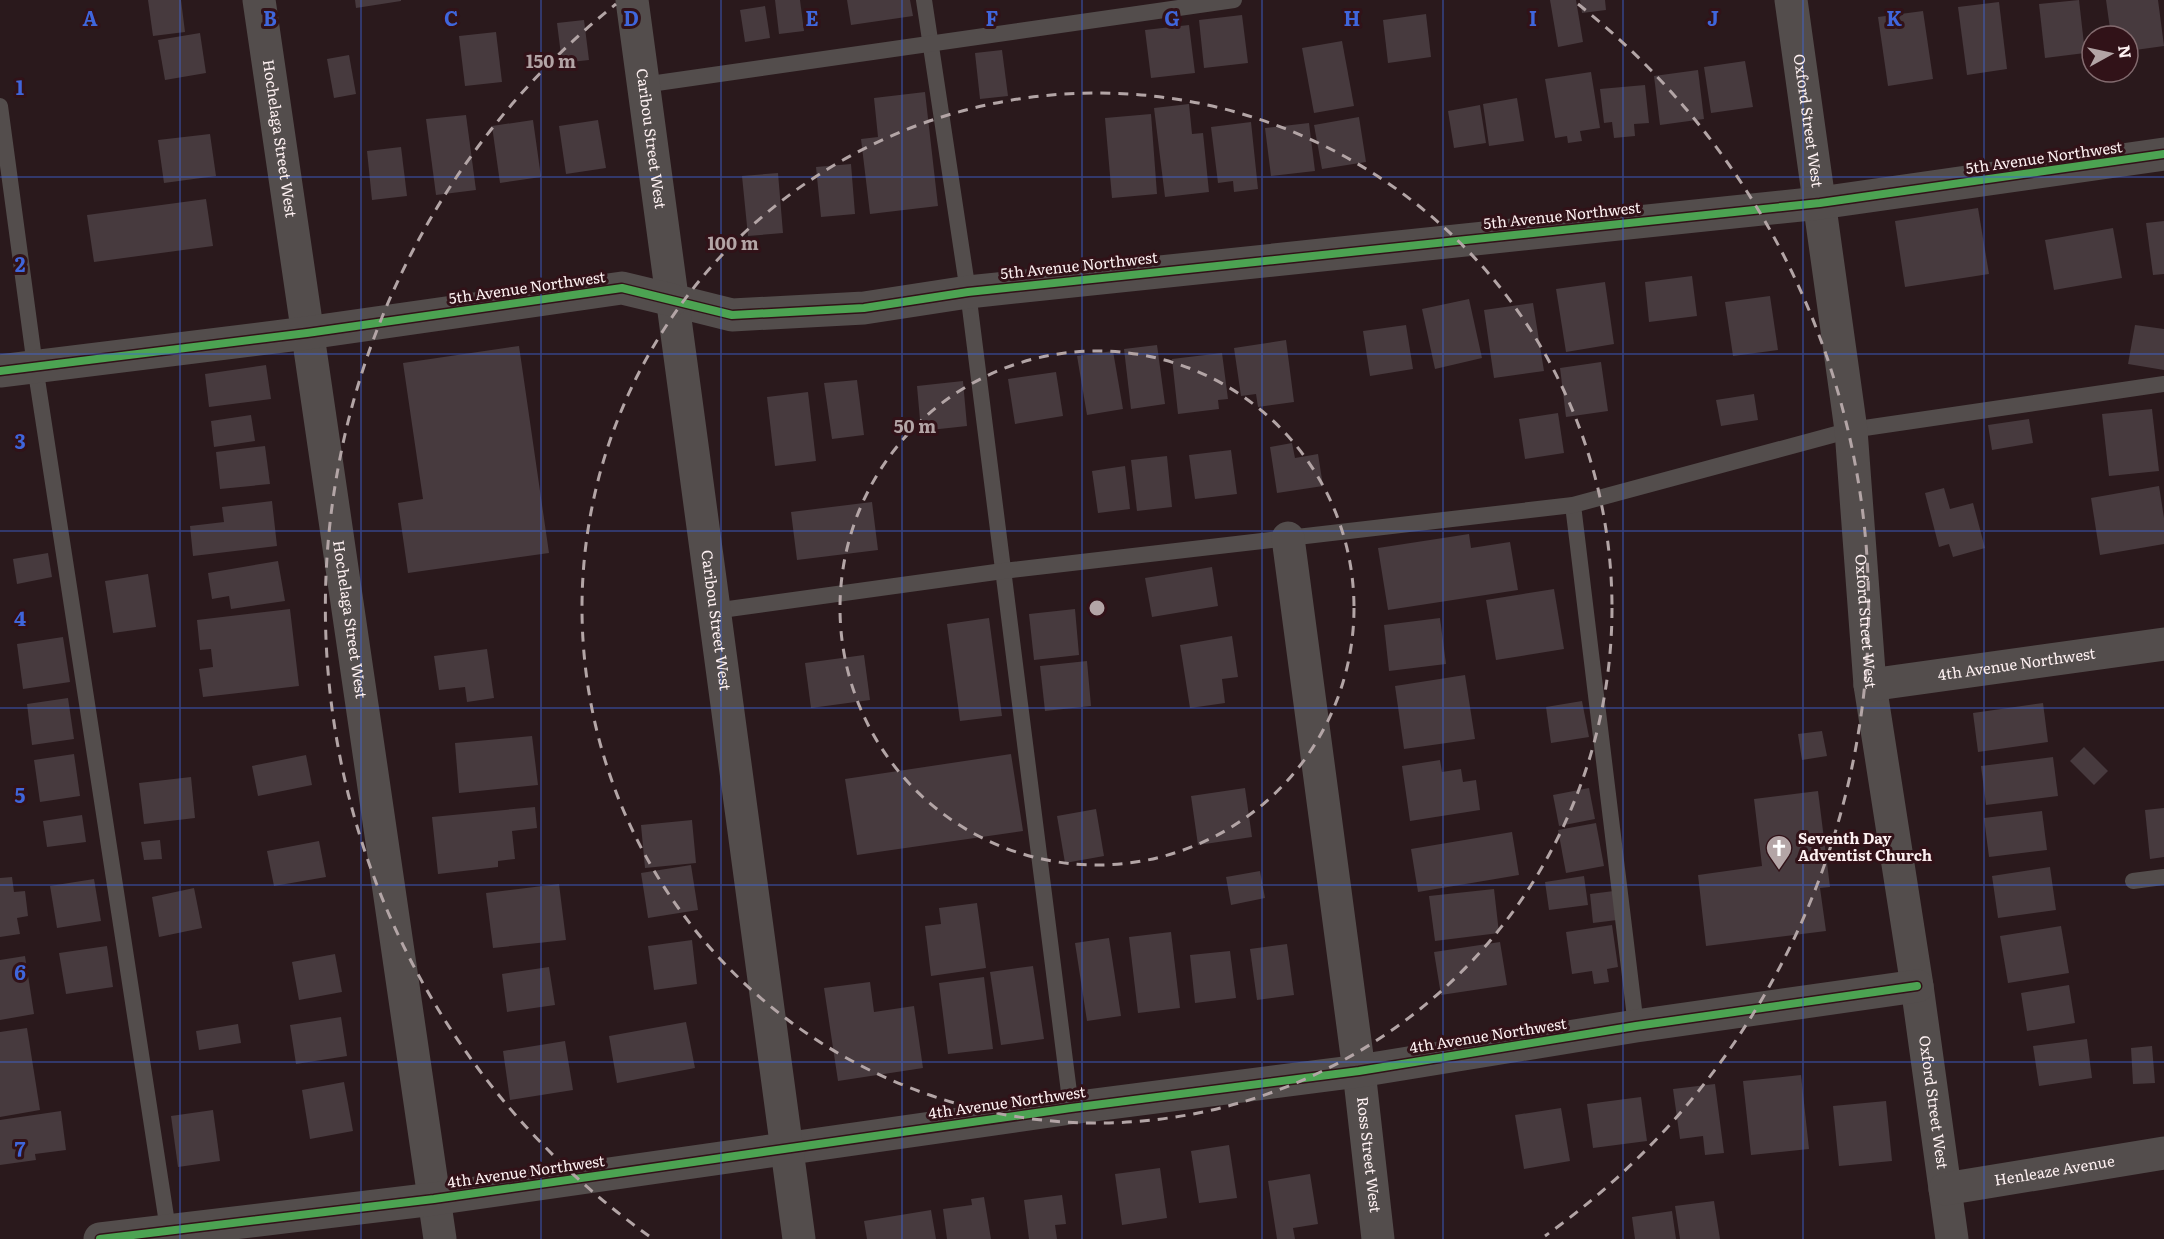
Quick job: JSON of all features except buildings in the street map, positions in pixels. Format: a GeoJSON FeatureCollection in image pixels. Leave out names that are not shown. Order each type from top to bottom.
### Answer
{"type":"FeatureCollection","features":[{"type":"Feature","properties":{"kind":"street","name":"Hochelaga Street West"},"geometry":{"type":"LineString","coordinates":[[259,0],[440,1239]]}},
{"type":"Feature","properties":{"kind":"street","name":"Caribou Street West"},"geometry":{"type":"LineString","coordinates":[[632,0],[799,1239]]}},
{"type":"Feature","properties":{"kind":"street","name":"Oxford Street West"},"geometry":{"type":"LineString","coordinates":[[1791,0],[1851,430],[1870,685],[1917,986],[1952,1239]]}},
{"type":"Feature","properties":{"kind":"street","name":"5th Avenue Northwest"},"geometry":{"type":"LineString","coordinates":[[0,371],[307,333],[622,288],[732,315],[864,308],[968,292],[1820,203],[2164,154]]}},
{"type":"Feature","properties":{"kind":"street","name":"Ross Street West"},"geometry":{"type":"LineString","coordinates":[[1288,538],[1359,1071],[1378,1239]]}},
{"type":"Feature","properties":{"kind":"street","name":"4th Avenue Northwest"},"geometry":{"type":"LineString","coordinates":[[1870,685],[2164,644]]}},
{"type":"Feature","properties":{"kind":"street","name":"4th Avenue Northwest"},"geometry":{"type":"LineString","coordinates":[[100,1239],[169,1234],[434,1199],[1071,1108],[1359,1071],[1636,1026],[1917,986]]}},
{"type":"Feature","properties":{"kind":"street","name":"Henleaze Avenue"},"geometry":{"type":"LineString","coordinates":[[1945,1189],[2164,1152]]}},
{"type":"Feature","properties":{"kind":"lane"},"geometry":{"type":"LineString","coordinates":[[924,0],[968,292],[1071,1108]]}},
{"type":"Feature","properties":{"kind":"lane"},"geometry":{"type":"LineString","coordinates":[[643,85],[1234,0]]}},
{"type":"Feature","properties":{"kind":"lane"},"geometry":{"type":"LineString","coordinates":[[0,106],[35,366],[169,1234]]}},
{"type":"Feature","properties":{"kind":"lane"},"geometry":{"type":"LineString","coordinates":[[714,611],[1003,571],[1573,505],[1851,430],[2164,384]]}},
{"type":"Feature","properties":{"kind":"lane"},"geometry":{"type":"LineString","coordinates":[[1573,505],[1636,1026]]}},
{"type":"Feature","properties":{"kind":"lane"},"geometry":{"type":"LineString","coordinates":[[2133,881],[2164,877]]}},
{"type":"Feature","properties":{"kind":"cycle path"},"geometry":{"type":"LineString","coordinates":[[0,371],[307,333],[622,288],[732,315],[864,308],[968,292],[1820,203],[2164,154]]}},
{"type":"Feature","properties":{"kind":"cycle path"},"geometry":{"type":"LineString","coordinates":[[100,1239],[434,1199],[1071,1108],[1359,1071],[1636,1026],[1917,986]]}},
{"type":"Feature","properties":{"kind":"place","name":"Seventh Day Adventist Church"},"geometry":{"type":"Point","coordinates":[1779,871]}}]}
